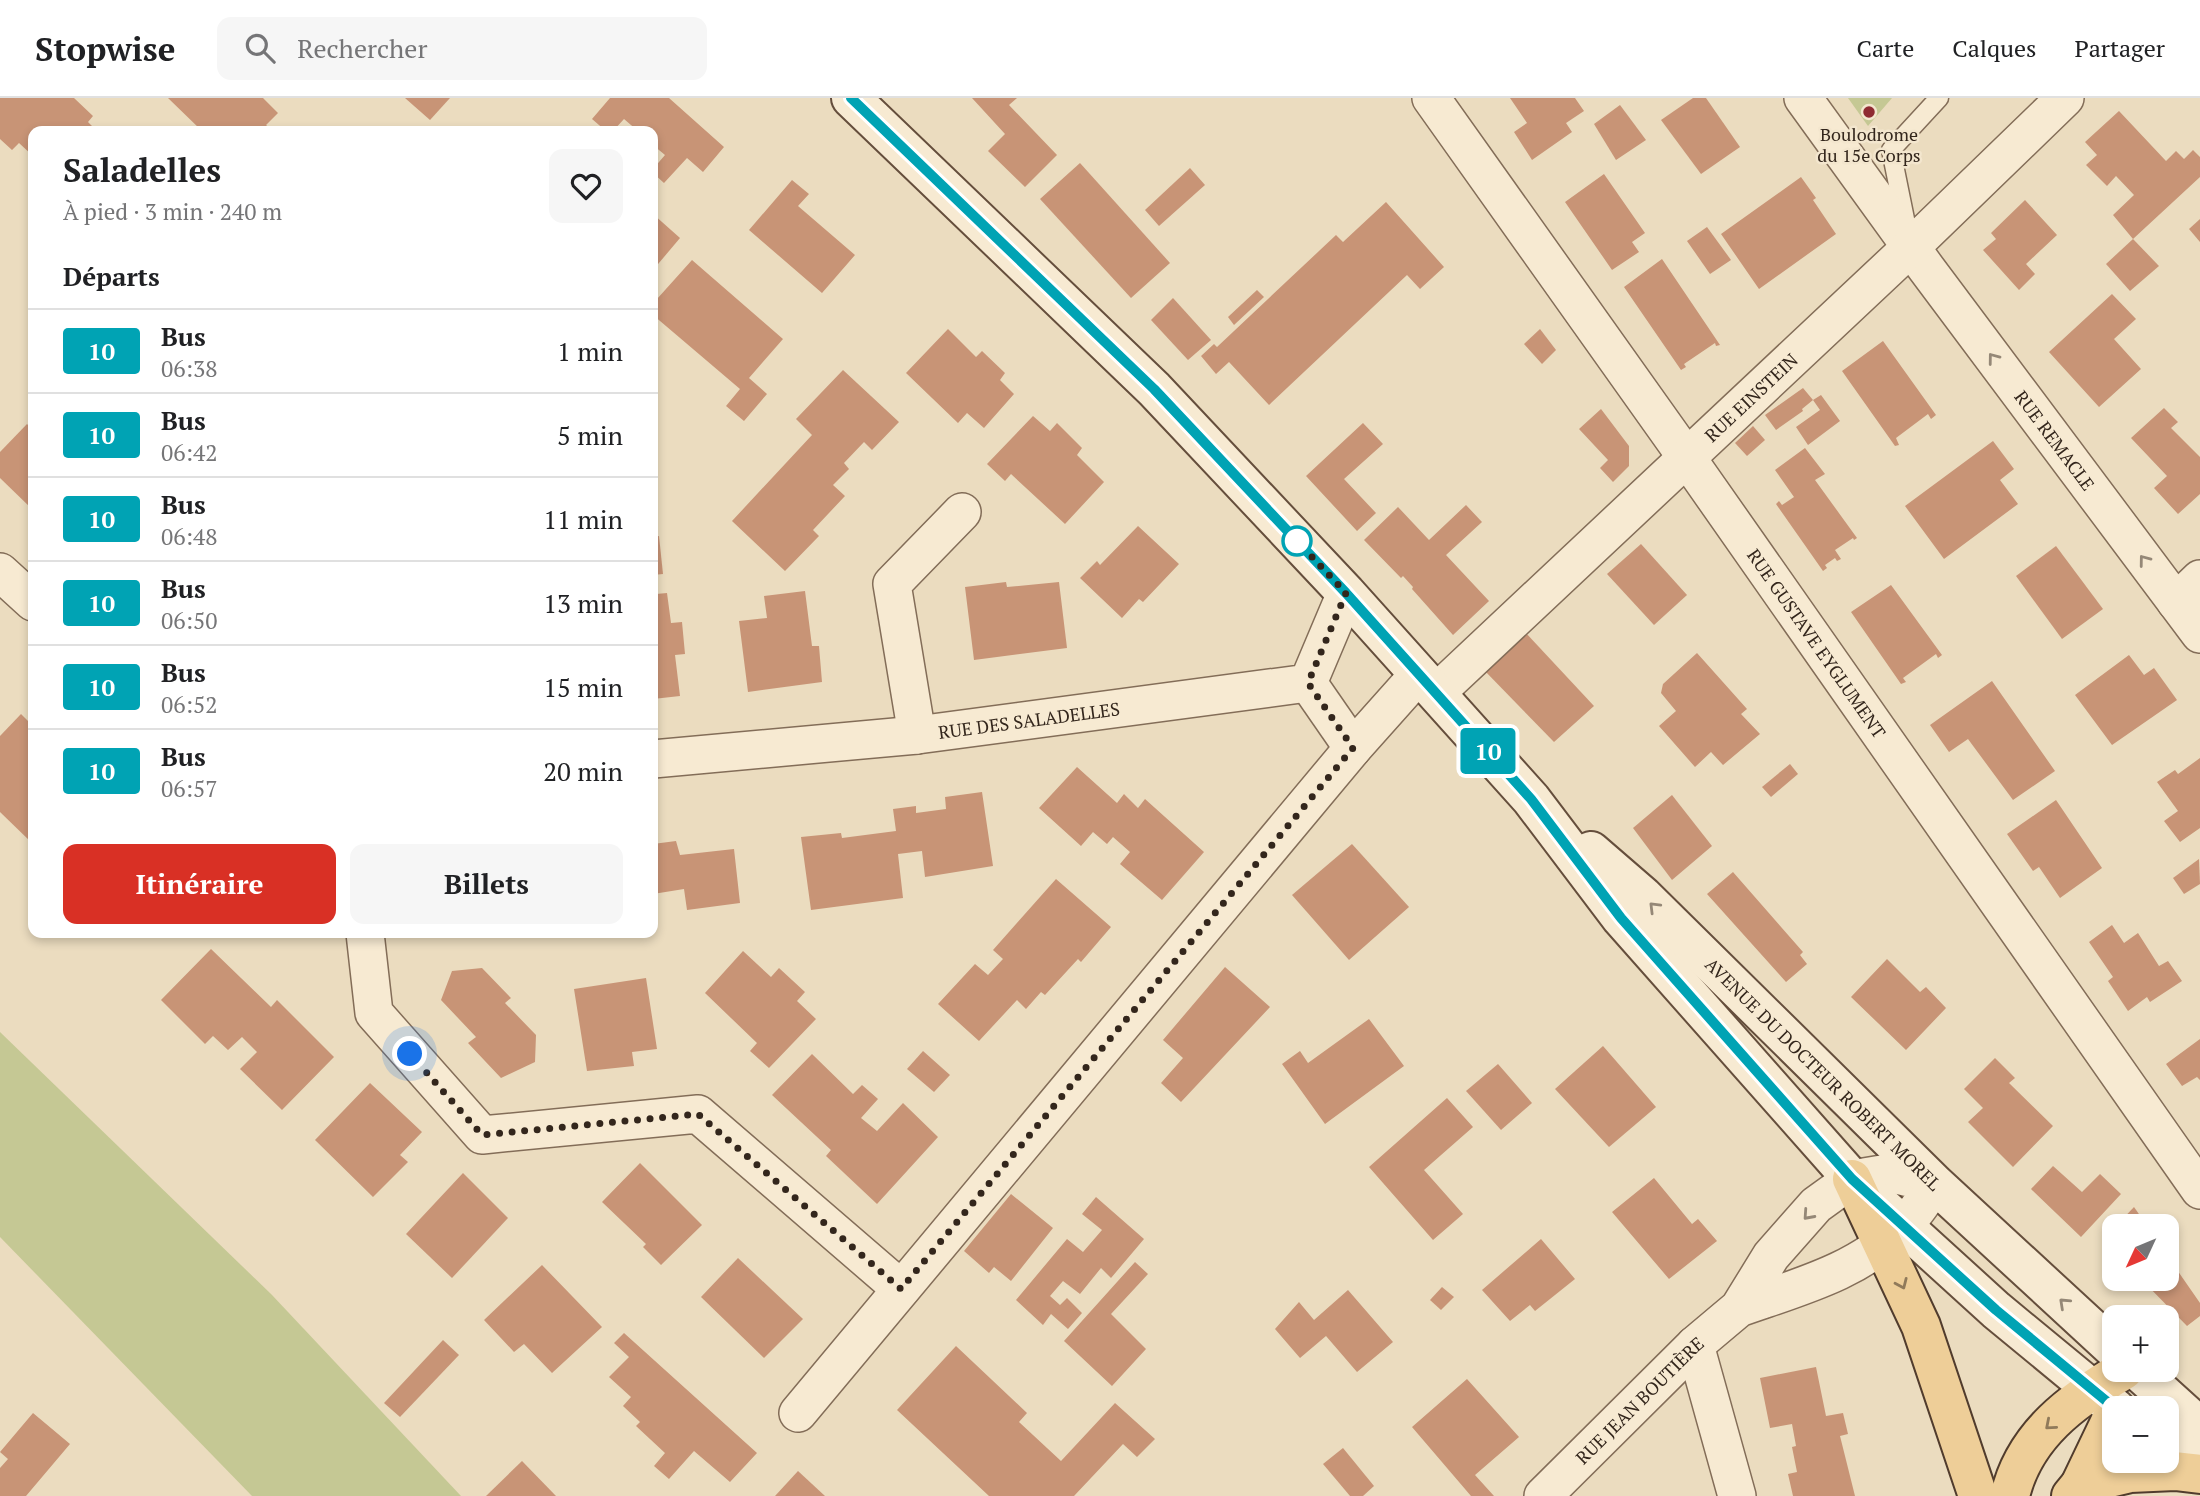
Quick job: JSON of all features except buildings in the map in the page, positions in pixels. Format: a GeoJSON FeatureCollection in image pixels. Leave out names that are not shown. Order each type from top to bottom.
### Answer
{"type":"FeatureCollection","features":[{"type":"Feature","properties":{"kind":"main road"},"geometry":{"type":"LineString","coordinates":[[1852,1179],[1894,1235],[1921,1326],[1978,1496]]}},
{"type":"Feature","properties":{"kind":"main road"},"geometry":{"type":"LineString","coordinates":[[2010,1496],[2015,1474],[2041,1433],[2102,1408]]}},
{"type":"Feature","properties":{"kind":"main road"},"geometry":{"type":"LineString","coordinates":[[2076,1491],[2102,1423]]}},
{"type":"Feature","properties":{"kind":"main road"},"geometry":{"type":"LineString","coordinates":[[2076,1491],[2130,1473],[2175,1471],[2200,1474]]}},
{"type":"Feature","properties":{"kind":"street","name":"AVENUE DU DOCTEUR ROBERT MOREL"},"geometry":{"type":"LineString","coordinates":[[851,98],[1154,389],[1346,593],[1531,799],[1621,918],[1668,946],[1935,1184],[2102,1338]]}},
{"type":"Feature","properties":{"kind":"street","name":"RUE GUSTAVE EYGLUMENT"},"geometry":{"type":"LineString","coordinates":[[1431,98],[1687,457],[2200,1190]]}},
{"type":"Feature","properties":{"kind":"street","name":"RUE REMACLE"},"geometry":{"type":"LineString","coordinates":[[1803,98],[1910,247],[2188,591],[2200,634]]}},
{"type":"Feature","properties":{"kind":"street","name":"RUE EINSTEIN"},"geometry":{"type":"LineString","coordinates":[[798,1413],[1353,748],[1687,457],[2065,98]]}},
{"type":"Feature","properties":{"kind":"street"},"geometry":{"type":"LineString","coordinates":[[917,735],[892,584],[962,512]]}},
{"type":"Feature","properties":{"kind":"street"},"geometry":{"type":"LineString","coordinates":[[0,572],[28,597]]}},
{"type":"Feature","properties":{"kind":"street"},"geometry":{"type":"LineString","coordinates":[[1346,593],[1308,683],[1353,748]]}},
{"type":"Feature","properties":{"kind":"street","name":"RUE DES SALADELLES"},"geometry":{"type":"LineString","coordinates":[[658,759],[917,735],[1308,683]]}},
{"type":"Feature","properties":{"kind":"street"},"geometry":{"type":"LineString","coordinates":[[366,938],[374,1013],[482,1135],[698,1114],[901,1289]]}},
{"type":"Feature","properties":{"kind":"street","name":"AVENUE DU DOCTEUR ROBERT MOREL"},"geometry":{"type":"LineString","coordinates":[[1668,946],[1852,1179]]}},
{"type":"Feature","properties":{"kind":"street","name":"RUE JEAN BOUTIÈRE"},"geometry":{"type":"LineString","coordinates":[[1543,1496],[1695,1345],[1739,1308],[1771,1256],[1816,1205],[1852,1179],[1888,1173],[1935,1184],[1894,1235],[1836,1273],[1739,1308]]}},
{"type":"Feature","properties":{"kind":"street"},"geometry":{"type":"LineString","coordinates":[[1894,1235],[1996,1310],[2102,1399]]}},
{"type":"Feature","properties":{"kind":"street"},"geometry":{"type":"LineString","coordinates":[[1695,1345],[1737,1496]]}},
{"type":"Feature","properties":{"kind":"street"},"geometry":{"type":"LineString","coordinates":[[2150,1382],[2200,1427]]}},
{"type":"Feature","properties":{"kind":"street"},"geometry":{"type":"LineString","coordinates":[[2179,1450],[2200,1464]]}},
{"type":"Feature","properties":{"kind":"lane"},"geometry":{"type":"LineString","coordinates":[[1910,247],[1891,150],[1939,98]]}},
{"type":"Feature","properties":{"kind":"green space","name":"Boulodrome du 15e Corps"},"geometry":{"type":"Polygon","coordinates":[[[1848,98],[1892,98],[1868,126],[1848,98]]]}},
{"type":"Feature","properties":{"kind":"green space"},"geometry":{"type":"Polygon","coordinates":[[[0,1032],[272,1295],[461,1496],[252,1496],[0,1237],[0,1032]]]}},
{"type":"Feature","properties":{"kind":"bus line","name":"10"},"geometry":{"type":"LineString","coordinates":[[851,98],[1154,389],[1346,593],[1531,799],[1621,918],[1852,1179],[1996,1310],[2102,1398]]}},
{"type":"Feature","properties":{"kind":"place","name":"Boulodrome du 15e Corps"},"geometry":{"type":"Point","coordinates":[1869,112]}},
{"type":"Feature","properties":{"kind":"route"},"geometry":{"type":"LineString","coordinates":[[410,1054],[482,1135],[698,1114],[901,1289],[1353,748],[1308,683],[1346,593],[1297,541]]}}]}
